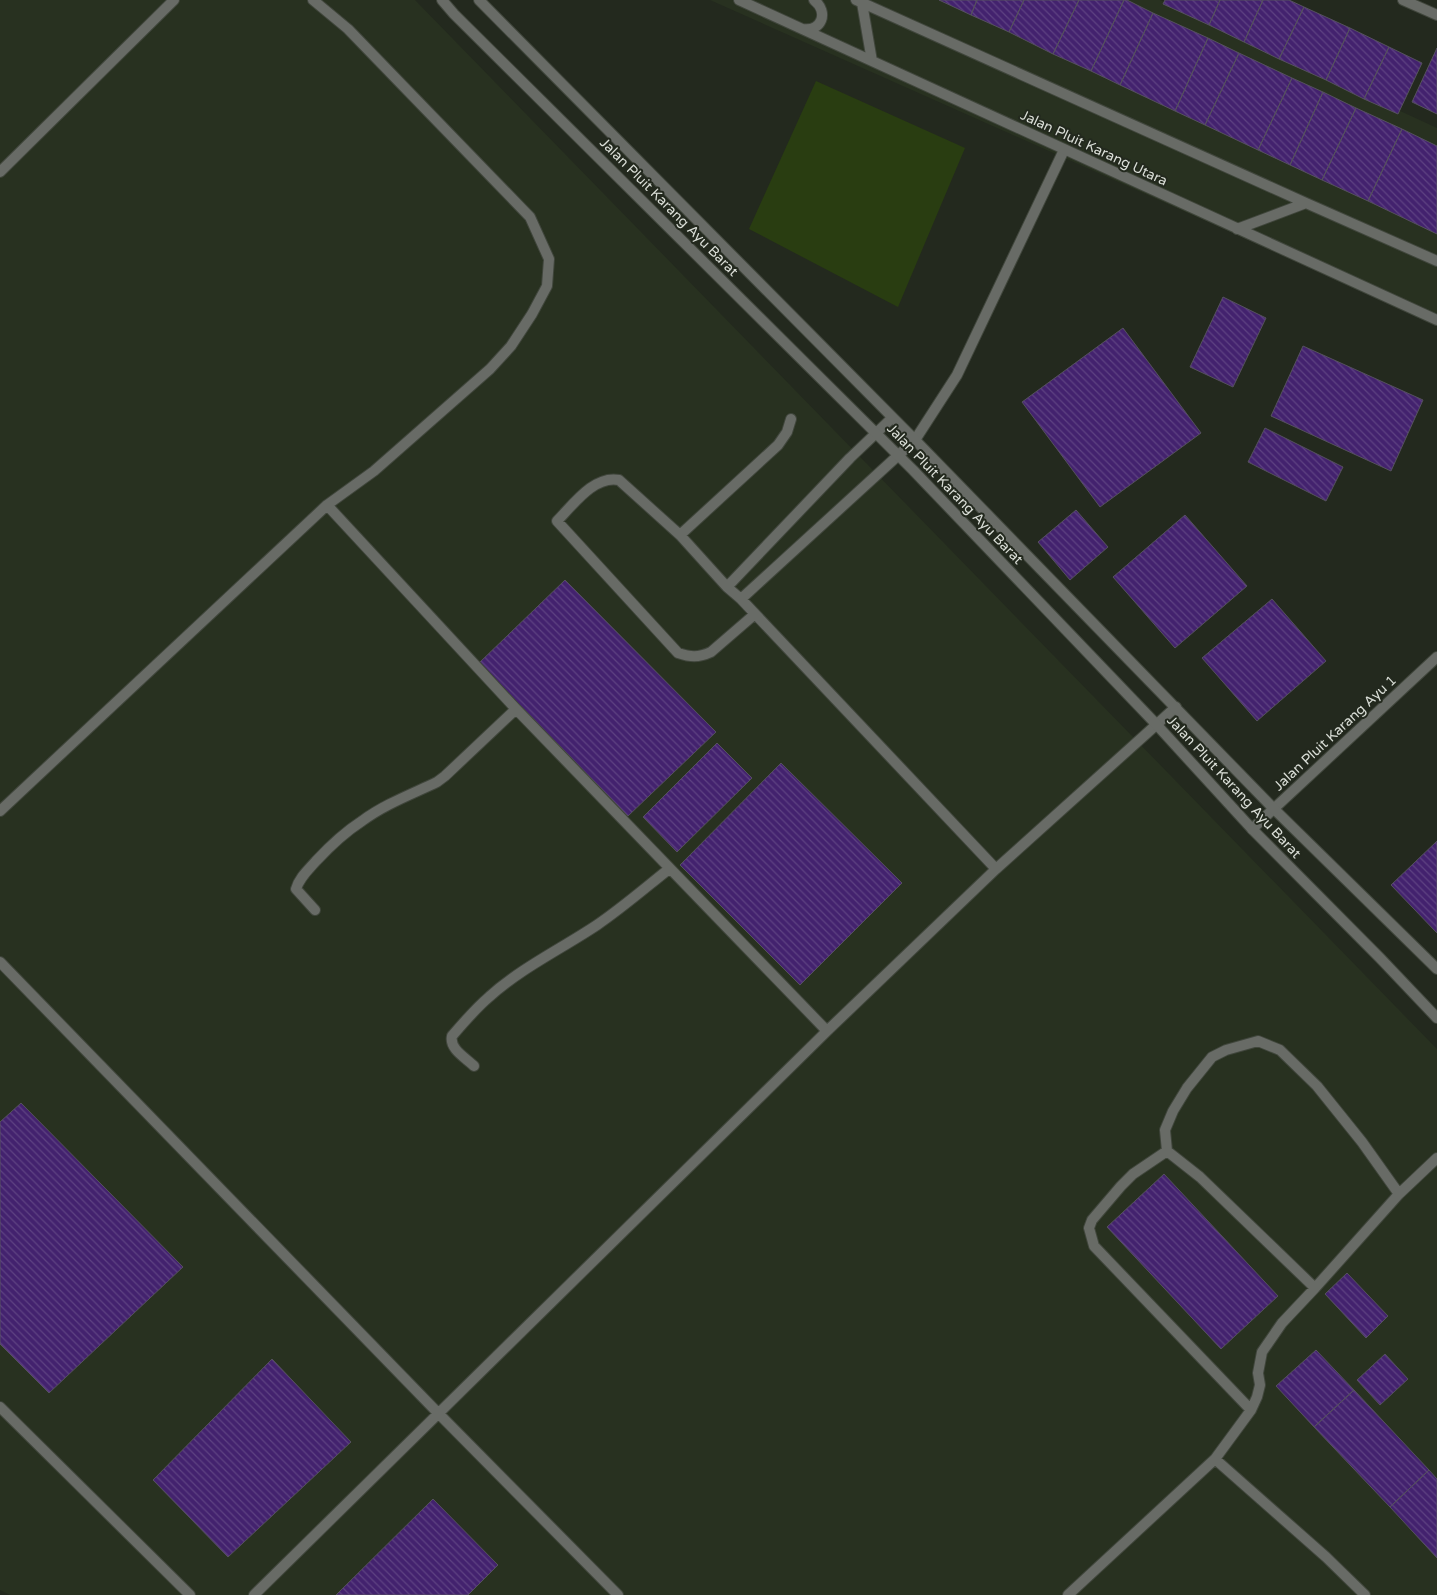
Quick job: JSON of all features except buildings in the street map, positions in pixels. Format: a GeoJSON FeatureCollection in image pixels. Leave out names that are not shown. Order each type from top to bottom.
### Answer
{"type":"FeatureCollection","features":[{"type":"Feature","properties":{"kind":"street"},"geometry":{"type":"LineString","coordinates":[[0,172],[174,0]]}},
{"type":"Feature","properties":{"kind":"street"},"geometry":{"type":"LineString","coordinates":[[0,811],[327,505],[374,471],[490,370],[511,346],[547,286],[549,259],[530,217],[348,29],[313,0]]}},
{"type":"Feature","properties":{"kind":"street","name":"Jalan Pluit Karang Ayu Barat"},"geometry":{"type":"LineString","coordinates":[[442,0],[877,433],[1156,724],[1252,829],[1437,1018]]}},
{"type":"Feature","properties":{"kind":"street","name":"Jalan Pluit Karang Ayu Barat"},"geometry":{"type":"LineString","coordinates":[[479,0],[915,440],[1274,809],[1437,969]]}},
{"type":"Feature","properties":{"kind":"street","name":"Jalan Pluit Karang Utara"},"geometry":{"type":"LineString","coordinates":[[739,0],[1437,320]]}},
{"type":"Feature","properties":{"kind":"street"},"geometry":{"type":"LineString","coordinates":[[800,28],[808,30],[816,27],[821,21],[823,12],[820,5],[814,0]]}},
{"type":"Feature","properties":{"kind":"street"},"geometry":{"type":"LineString","coordinates":[[1403,0],[1437,15]]}},
{"type":"Feature","properties":{"kind":"street"},"geometry":{"type":"LineString","coordinates":[[859,2],[872,61]]}},
{"type":"Feature","properties":{"kind":"street"},"geometry":{"type":"LineString","coordinates":[[859,2],[1437,260]]}},
{"type":"Feature","properties":{"kind":"street"},"geometry":{"type":"LineString","coordinates":[[741,599],[915,440],[957,375],[1064,150]]}},
{"type":"Feature","properties":{"kind":"street"},"geometry":{"type":"LineString","coordinates":[[1237,229],[1306,203]]}},
{"type":"Feature","properties":{"kind":"street"},"geometry":{"type":"LineString","coordinates":[[727,588],[850,458],[892,418]]}},
{"type":"Feature","properties":{"kind":"street"},"geometry":{"type":"LineString","coordinates":[[680,535],[778,444],[787,432],[791,420]]}},
{"type":"Feature","properties":{"kind":"street"},"geometry":{"type":"LineString","coordinates":[[755,614],[711,652],[703,656],[693,657],[678,653],[557,521],[582,495],[604,480],[609,478],[619,480],[680,535],[727,588],[741,599],[996,870]]}},
{"type":"Feature","properties":{"kind":"street"},"geometry":{"type":"LineString","coordinates":[[327,505],[516,709],[827,1031]]}},
{"type":"Feature","properties":{"kind":"street","name":"Jalan Pluit Karang Ayu 1"},"geometry":{"type":"LineString","coordinates":[[1252,829],[1437,657]]}},
{"type":"Feature","properties":{"kind":"street"},"geometry":{"type":"LineString","coordinates":[[254,1595],[827,1031],[996,870],[1176,707]]}},
{"type":"Feature","properties":{"kind":"street"},"geometry":{"type":"LineString","coordinates":[[315,910],[296,889],[297,883],[332,845],[362,820],[437,782],[516,709]]}},
{"type":"Feature","properties":{"kind":"street"},"geometry":{"type":"LineString","coordinates":[[474,1066],[456,1049],[451,1040],[452,1036],[472,1013],[506,984],[596,926],[669,869]]}},
{"type":"Feature","properties":{"kind":"street"},"geometry":{"type":"LineString","coordinates":[[0,962],[438,1413],[618,1595]]}},
{"type":"Feature","properties":{"kind":"street"},"geometry":{"type":"LineString","coordinates":[[1315,1288],[1200,1177],[1167,1151],[1165,1130],[1173,1111],[1187,1088],[1212,1057],[1226,1050],[1258,1041],[1280,1050],[1317,1086],[1362,1142],[1399,1194]]}},
{"type":"Feature","properties":{"kind":"street"},"geometry":{"type":"LineString","coordinates":[[1167,1151],[1148,1163],[1120,1186],[1092,1220],[1089,1228],[1090,1234],[1094,1246],[1251,1410]]}},
{"type":"Feature","properties":{"kind":"street"},"geometry":{"type":"LineString","coordinates":[[1068,1595],[1215,1459],[1251,1410],[1260,1385],[1258,1373],[1262,1352],[1282,1323],[1399,1194],[1437,1158]]}},
{"type":"Feature","properties":{"kind":"street"},"geometry":{"type":"LineString","coordinates":[[0,1407],[190,1595]]}},
{"type":"Feature","properties":{"kind":"street"},"geometry":{"type":"LineString","coordinates":[[1215,1459],[1326,1557],[1365,1595]]}},
{"type":"Feature","properties":{"kind":"shaded area"},"geometry":{"type":"Polygon","coordinates":[[[0,0],[415,0],[1437,1049],[1437,1595],[10,1595],[0,1590],[0,0]]]}},
{"type":"Feature","properties":{"kind":"shaded area"},"geometry":{"type":"Polygon","coordinates":[[[710,0],[1160,0],[1437,128],[1437,324],[710,0]]]}},
{"type":"Feature","properties":{"kind":"green space"},"geometry":{"type":"Polygon","coordinates":[[[816,81],[965,148],[898,307],[749,229],[816,81]]]}}]}
